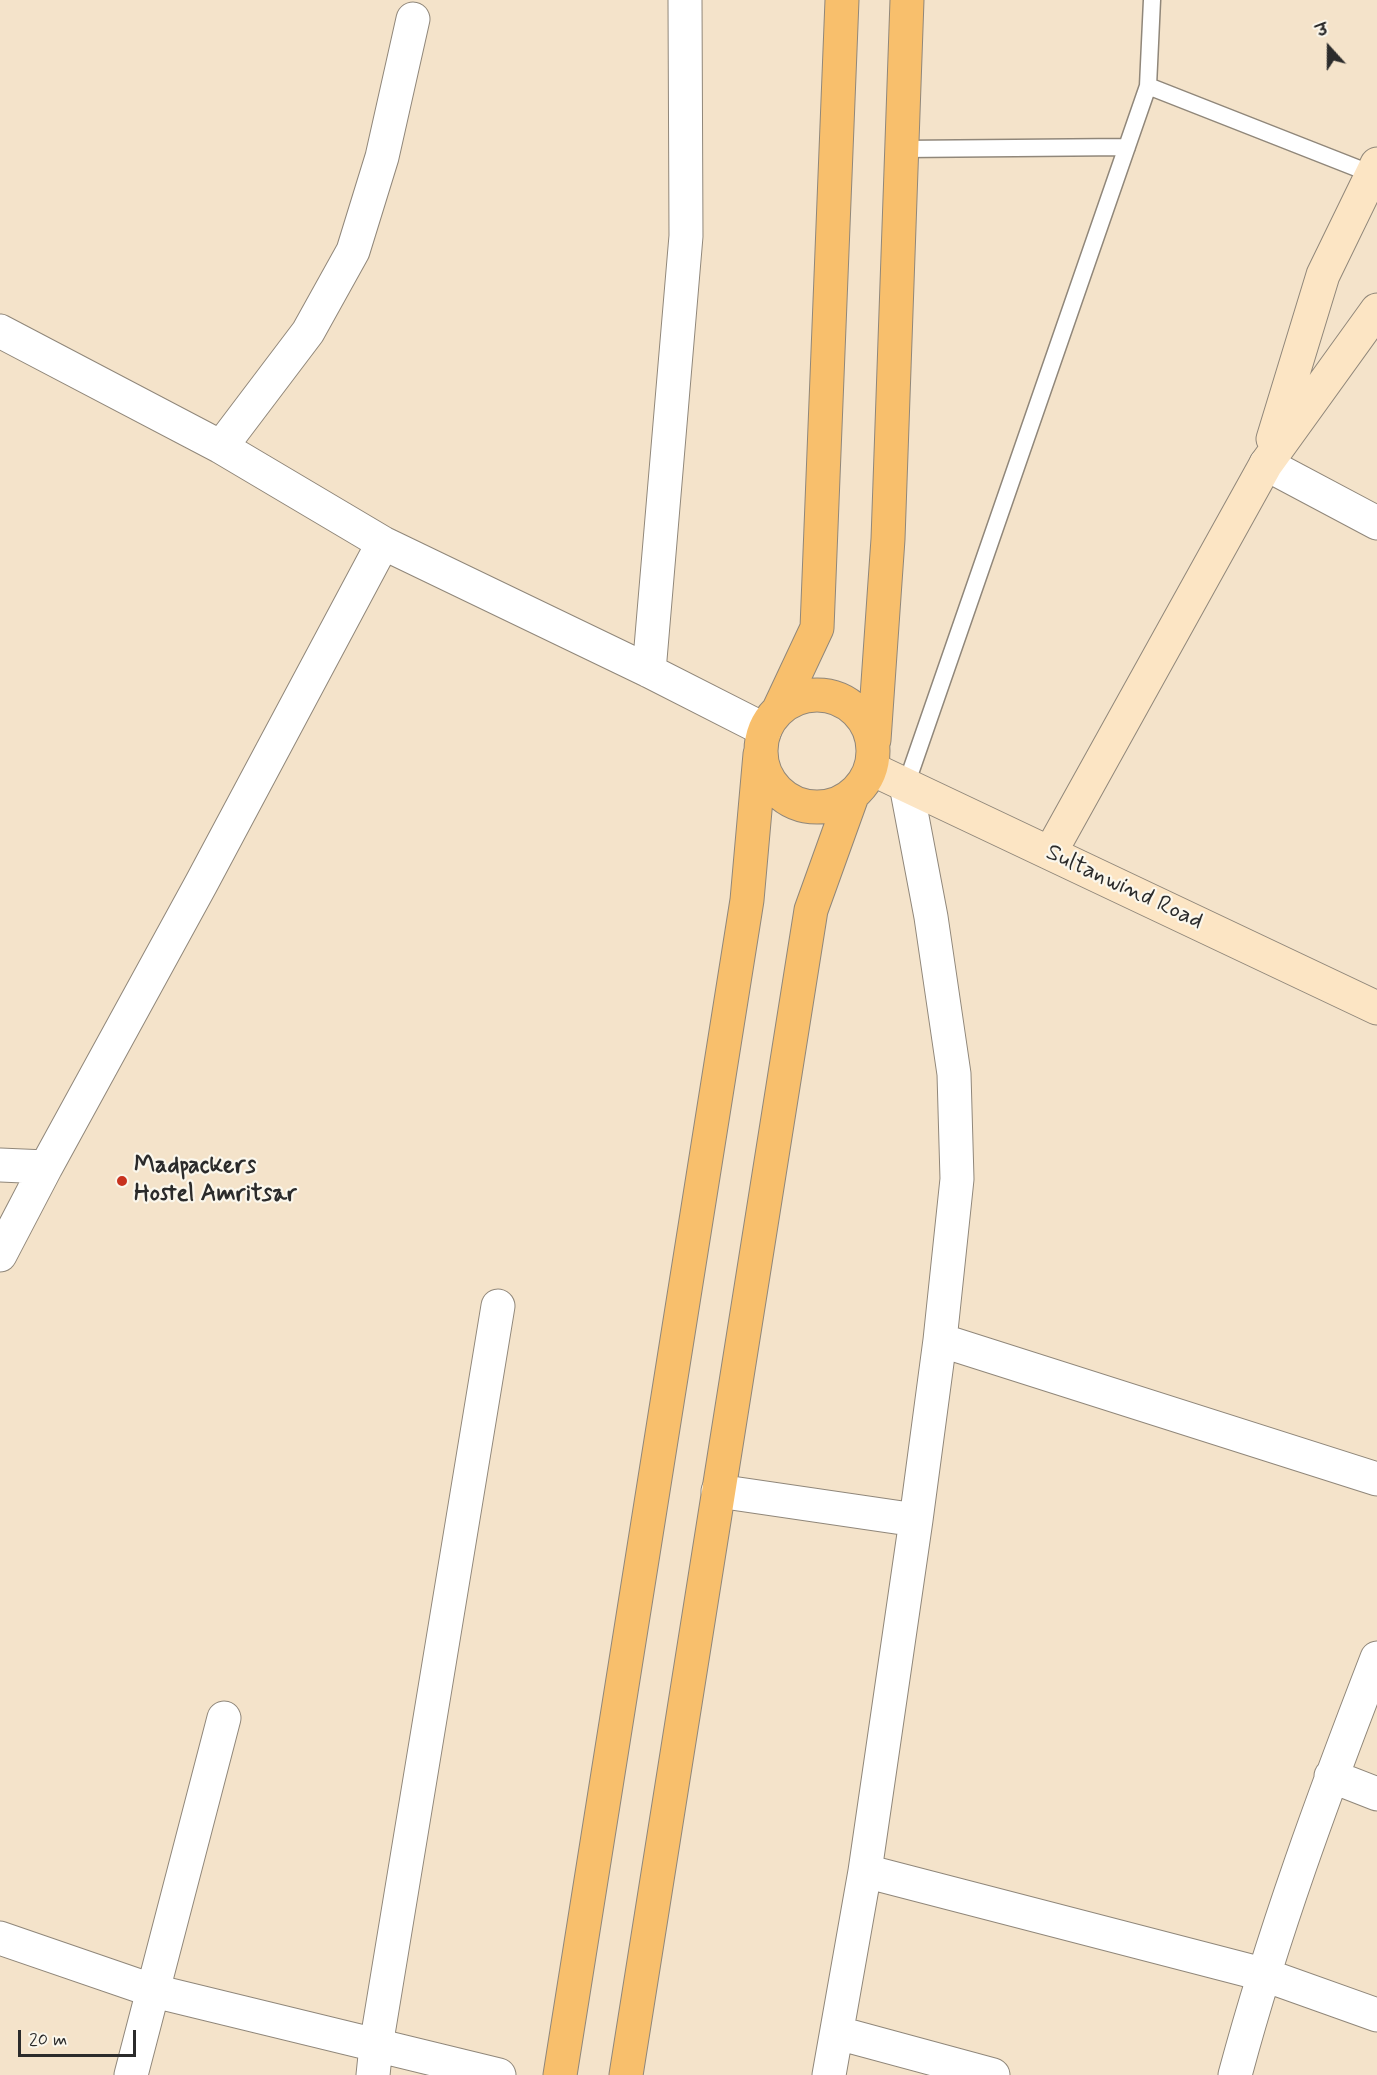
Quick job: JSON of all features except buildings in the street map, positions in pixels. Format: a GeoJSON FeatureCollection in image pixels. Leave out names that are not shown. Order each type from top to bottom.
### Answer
{"type":"FeatureCollection","features":[{"type":"Feature","properties":{"kind":"main road"},"geometry":{"type":"LineString","coordinates":[[560,2075],[747,900],[768,731],[818,628],[842,0]]}},
{"type":"Feature","properties":{"kind":"main road"},"geometry":{"type":"LineString","coordinates":[[626,2075],[811,910],[852,796],[873,754],[888,539],[907,0]]}},
{"type":"Feature","properties":{"kind":"main road"},"geometry":{"type":"LineString","coordinates":[[852,796],[829,807],[807,807],[785,798],[769,780],[768,731],[801,696],[826,695],[849,703],[872,733],[873,754]]}},
{"type":"Feature","properties":{"kind":"street"},"geometry":{"type":"LineString","coordinates":[[649,671],[686,236],[685,0]]}},
{"type":"Feature","properties":{"kind":"street"},"geometry":{"type":"LineString","coordinates":[[221,447],[309,332],[353,250],[381,157],[413,19]]}},
{"type":"Feature","properties":{"kind":"street"},"geometry":{"type":"LineString","coordinates":[[1266,464],[1323,275],[1374,169]]}},
{"type":"Feature","properties":{"kind":"street"},"geometry":{"type":"LineString","coordinates":[[1050,853],[1266,464],[1377,310]]}},
{"type":"Feature","properties":{"kind":"street"},"geometry":{"type":"LineString","coordinates":[[0,331],[221,447],[383,543],[768,731]]}},
{"type":"Feature","properties":{"kind":"street"},"geometry":{"type":"LineString","coordinates":[[1266,464],[1377,523]]}},
{"type":"Feature","properties":{"kind":"street"},"geometry":{"type":"LineString","coordinates":[[0,1255],[383,543]]}},
{"type":"Feature","properties":{"kind":"street","name":"Sultanwind Road"},"geometry":{"type":"LineString","coordinates":[[873,754],[906,785],[1377,1008]]}},
{"type":"Feature","properties":{"kind":"street"},"geometry":{"type":"LineString","coordinates":[[829,2075],[865,1871],[916,1520],[940,1340],[957,1179],[954,1074],[931,917],[906,785]]}},
{"type":"Feature","properties":{"kind":"street"},"geometry":{"type":"LineString","coordinates":[[0,1165],[46,1167]]}},
{"type":"Feature","properties":{"kind":"street"},"geometry":{"type":"LineString","coordinates":[[374,2061],[498,1306]]}},
{"type":"Feature","properties":{"kind":"street"},"geometry":{"type":"LineString","coordinates":[[940,1340],[1377,1479]]}},
{"type":"Feature","properties":{"kind":"street"},"geometry":{"type":"LineString","coordinates":[[718,1491],[916,1520]]}},
{"type":"Feature","properties":{"kind":"street"},"geometry":{"type":"LineString","coordinates":[[1235,2075],[1262,1974],[1331,1776],[1377,1658]]}},
{"type":"Feature","properties":{"kind":"street"},"geometry":{"type":"LineString","coordinates":[[131,2075],[224,1718]]}},
{"type":"Feature","properties":{"kind":"street"},"geometry":{"type":"LineString","coordinates":[[1331,1776],[1377,1794]]}},
{"type":"Feature","properties":{"kind":"street"},"geometry":{"type":"LineString","coordinates":[[865,1871],[1262,1974],[1376,2010]]}},
{"type":"Feature","properties":{"kind":"street"},"geometry":{"type":"LineString","coordinates":[[0,1938],[154,1991],[374,2061],[499,2075]]}},
{"type":"Feature","properties":{"kind":"street"},"geometry":{"type":"LineString","coordinates":[[838,2032],[993,2075]]}},
{"type":"Feature","properties":{"kind":"lane"},"geometry":{"type":"LineString","coordinates":[[906,785],[1148,86],[1152,0]]}},
{"type":"Feature","properties":{"kind":"lane"},"geometry":{"type":"LineString","coordinates":[[1148,86],[1374,169]]}},
{"type":"Feature","properties":{"kind":"lane"},"geometry":{"type":"LineString","coordinates":[[902,149],[1127,147]]}},
{"type":"Feature","properties":{"kind":"place","name":"Madpackers Hostel Amritsar"},"geometry":{"type":"Point","coordinates":[122,1181]}}]}
